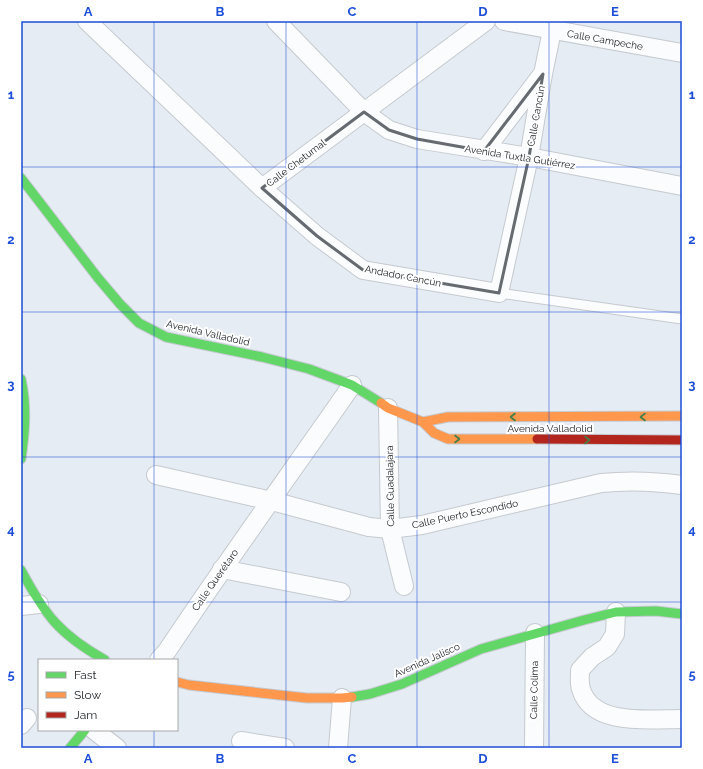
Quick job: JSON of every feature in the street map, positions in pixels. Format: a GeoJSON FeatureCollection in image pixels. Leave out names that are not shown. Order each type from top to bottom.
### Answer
{"type":"FeatureCollection","features":[{"type":"Feature","properties":{"kind":"main road","name":"Avenida Valladolid"},"geometry":{"type":"LineString","coordinates":[[21,178],[98,278],[120,304],[139,323],[166,337],[262,357],[309,369],[352,385],[388,408],[423,422],[434,433],[448,439],[682,440]]}},
{"type":"Feature","properties":{"kind":"main road"},"geometry":{"type":"LineString","coordinates":[[21,379],[25,392],[26,423],[21,459]]}},
{"type":"Feature","properties":{"kind":"main road","name":"Avenida Valladolid"},"geometry":{"type":"LineString","coordinates":[[423,422],[448,417],[682,416]]}},
{"type":"Feature","properties":{"kind":"main road"},"geometry":{"type":"LineString","coordinates":[[21,570],[39,604],[59,628],[85,649],[103,659]]}},
{"type":"Feature","properties":{"kind":"main road","name":"Avenida Jalisco"},"geometry":{"type":"LineString","coordinates":[[178,682],[189,685],[307,698],[342,698],[370,694],[402,684],[481,649],[616,612],[656,611],[682,614]]}},
{"type":"Feature","properties":{"kind":"main road"},"geometry":{"type":"LineString","coordinates":[[70,748],[84,731]]}},
{"type":"Feature","properties":{"kind":"street","name":"Avenida Tuxtla Gutiérrez"},"geometry":{"type":"LineString","coordinates":[[276,21],[364,112],[389,130],[417,140],[529,157],[682,186]]}},
{"type":"Feature","properties":{"kind":"street","name":"Calle Chetumal"},"geometry":{"type":"LineString","coordinates":[[96,23],[262,188],[486,21]]}},
{"type":"Feature","properties":{"kind":"street","name":"Calle Campeche"},"geometry":{"type":"LineString","coordinates":[[504,21],[553,26],[682,54]]}},
{"type":"Feature","properties":{"kind":"street","name":"Calle Cancún"},"geometry":{"type":"LineString","coordinates":[[499,293],[529,157],[553,26]]}},
{"type":"Feature","properties":{"kind":"street"},"geometry":{"type":"LineString","coordinates":[[484,151],[543,74]]}},
{"type":"Feature","properties":{"kind":"street","name":"Andador Cancún"},"geometry":{"type":"LineString","coordinates":[[262,188],[317,236],[363,270],[499,293]]}},
{"type":"Feature","properties":{"kind":"street","name":"Calle Querétaro"},"geometry":{"type":"LineString","coordinates":[[160,659],[167,651],[222,569],[272,501],[352,385]]}},
{"type":"Feature","properties":{"kind":"street","name":"Calle Guadalajara"},"geometry":{"type":"LineString","coordinates":[[388,408],[390,529],[404,586]]}},
{"type":"Feature","properties":{"kind":"street","name":"Calle Puerto Escondido"},"geometry":{"type":"LineString","coordinates":[[156,475],[272,501],[369,527],[390,529],[422,525],[601,483],[652,481],[682,485]]}},
{"type":"Feature","properties":{"kind":"street"},"geometry":{"type":"LineString","coordinates":[[222,569],[341,592]]}},
{"type":"Feature","properties":{"kind":"street"},"geometry":{"type":"LineString","coordinates":[[21,606],[39,604]]}},
{"type":"Feature","properties":{"kind":"street"},"geometry":{"type":"LineString","coordinates":[[616,612],[615,634],[607,647],[592,657],[580,670],[580,688],[591,706],[610,716],[630,719],[682,719]]}},
{"type":"Feature","properties":{"kind":"street","name":"Calle Colima"},"geometry":{"type":"LineString","coordinates":[[534,748],[535,633]]}},
{"type":"Feature","properties":{"kind":"street"},"geometry":{"type":"LineString","coordinates":[[338,748],[342,698]]}},
{"type":"Feature","properties":{"kind":"street"},"geometry":{"type":"LineString","coordinates":[[95,731],[117,748]]}},
{"type":"Feature","properties":{"kind":"street"},"geometry":{"type":"LineString","coordinates":[[241,741],[285,748]]}},
{"type":"Feature","properties":{"kind":"lane"},"geometry":{"type":"LineString","coordinates":[[499,293],[682,319]]}},
{"type":"Feature","properties":{"kind":"highlighted area"},"geometry":{"type":"Polygon","coordinates":[[[543,74],[529,157],[499,293],[363,270],[317,236],[262,188],[364,112],[389,130],[417,139],[484,151],[543,74]]]}},
{"type":"Feature","properties":{"kind":"traffic: fast"},"geometry":{"type":"LineString","coordinates":[[21,178],[98,278],[120,304],[139,323],[166,337],[262,357],[309,369],[352,385],[381,403]]}},
{"type":"Feature","properties":{"kind":"traffic: fast"},"geometry":{"type":"LineString","coordinates":[[21,379],[25,419],[21,459]]}},
{"type":"Feature","properties":{"kind":"traffic: fast"},"geometry":{"type":"LineString","coordinates":[[21,570],[38,599],[55,622],[89,651],[103,659]]}},
{"type":"Feature","properties":{"kind":"traffic: fast"},"geometry":{"type":"LineString","coordinates":[[352,697],[370,694],[402,684],[481,649],[584,620],[616,612],[656,611],[682,614]]}},
{"type":"Feature","properties":{"kind":"traffic: fast"},"geometry":{"type":"LineString","coordinates":[[70,748],[84,731]]}},
{"type":"Feature","properties":{"kind":"traffic: slow"},"geometry":{"type":"LineString","coordinates":[[381,403],[388,408],[423,422],[434,433],[448,439],[537,439]]}},
{"type":"Feature","properties":{"kind":"traffic: slow"},"geometry":{"type":"LineString","coordinates":[[423,422],[448,417],[682,416]]}},
{"type":"Feature","properties":{"kind":"traffic: slow"},"geometry":{"type":"LineString","coordinates":[[178,682],[189,685],[307,698],[352,697]]}},
{"type":"Feature","properties":{"kind":"traffic: jam"},"geometry":{"type":"LineString","coordinates":[[537,439],[682,440]]}}]}
